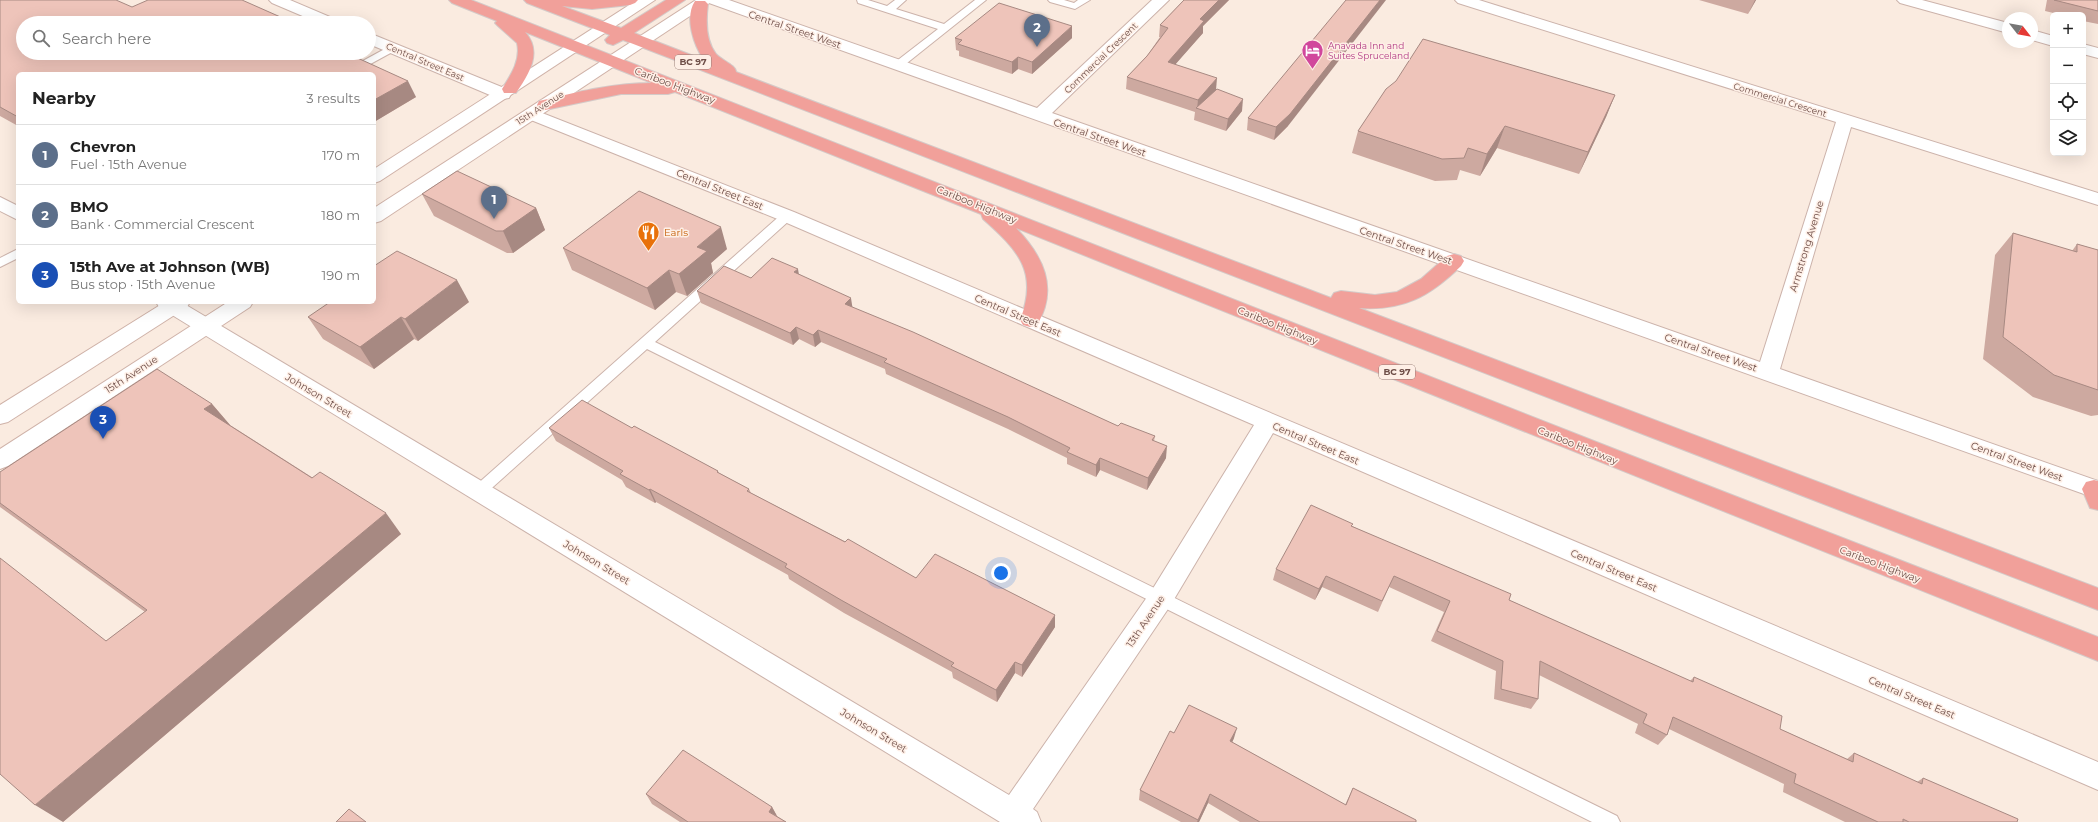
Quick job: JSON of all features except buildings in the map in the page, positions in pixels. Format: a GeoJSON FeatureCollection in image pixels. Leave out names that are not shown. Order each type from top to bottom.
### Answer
{"type":"FeatureCollection","features":[{"type":"Feature","properties":{"kind":"highway","name":"Cariboo Highway"},"geometry":{"type":"LineString","coordinates":[[458,0],[979,205],[1730,506],[2098,649]]}},
{"type":"Feature","properties":{"kind":"highway","name":"BC 97"},"geometry":{"type":"LineString","coordinates":[[532,0],[2098,599]]}},
{"type":"Feature","properties":{"kind":"highway"},"geometry":{"type":"LineString","coordinates":[[548,0],[592,4],[630,0]]}},
{"type":"Feature","properties":{"kind":"highway"},"geometry":{"type":"LineString","coordinates":[[612,60],[608,55],[609,43],[677,0]]}},
{"type":"Feature","properties":{"kind":"highway"},"geometry":{"type":"LineString","coordinates":[[707,1],[698,18],[701,42],[711,59],[745,82]]}},
{"type":"Feature","properties":{"kind":"highway"},"geometry":{"type":"LineString","coordinates":[[488,12],[522,38],[525,47],[524,66],[507,92]]}},
{"type":"Feature","properties":{"kind":"highway"},"geometry":{"type":"LineString","coordinates":[[539,110],[593,93],[626,88],[645,87],[696,93]]}},
{"type":"Feature","properties":{"kind":"highway"},"geometry":{"type":"LineString","coordinates":[[979,205],[1012,235],[1030,258],[1036,281],[1037,301],[1030,320]]}},
{"type":"Feature","properties":{"kind":"highway"},"geometry":{"type":"LineString","coordinates":[[1268,281],[1362,303],[1383,303],[1402,299],[1439,277],[1454,261]]}},
{"type":"Feature","properties":{"kind":"street"},"geometry":{"type":"LineString","coordinates":[[277,0],[315,16]]}},
{"type":"Feature","properties":{"kind":"street"},"geometry":{"type":"LineString","coordinates":[[376,176],[647,0]]}},
{"type":"Feature","properties":{"kind":"street","name":"Commercial Crescent"},"geometry":{"type":"LineString","coordinates":[[1040,115],[1160,0]]}},
{"type":"Feature","properties":{"kind":"street","name":"Commercial Crescent"},"geometry":{"type":"LineString","coordinates":[[1463,0],[2098,199]]}},
{"type":"Feature","properties":{"kind":"street"},"geometry":{"type":"LineString","coordinates":[[1905,0],[2002,26]]}},
{"type":"Feature","properties":{"kind":"street","name":"Central Street West"},"geometry":{"type":"LineString","coordinates":[[707,1],[898,65],[1768,372],[2097,493]]}},
{"type":"Feature","properties":{"kind":"street","name":"15th Avenue"},"geometry":{"type":"LineString","coordinates":[[376,216],[539,110],[612,60],[707,1]]}},
{"type":"Feature","properties":{"kind":"street"},"geometry":{"type":"LineString","coordinates":[[2038,37],[2050,40]]}},
{"type":"Feature","properties":{"kind":"street","name":"Central Street East"},"geometry":{"type":"LineString","coordinates":[[376,41],[507,92]]}},
{"type":"Feature","properties":{"kind":"street"},"geometry":{"type":"LineString","coordinates":[[2086,50],[2098,53]]}},
{"type":"Feature","properties":{"kind":"street","name":"Central Street East"},"geometry":{"type":"LineString","coordinates":[[539,110],[2098,776]]}},
{"type":"Feature","properties":{"kind":"street","name":"Armstrong Avenue"},"geometry":{"type":"LineString","coordinates":[[1768,372],[1845,120]]}},
{"type":"Feature","properties":{"kind":"street"},"geometry":{"type":"LineString","coordinates":[[0,204],[16,213]]}},
{"type":"Feature","properties":{"kind":"street"},"geometry":{"type":"LineString","coordinates":[[0,416],[171,304]]}},
{"type":"Feature","properties":{"kind":"street","name":"Johnson Street"},"geometry":{"type":"LineString","coordinates":[[174,304],[206,326],[1016,819]]}},
{"type":"Feature","properties":{"kind":"street","name":"15th Avenue"},"geometry":{"type":"LineString","coordinates":[[0,460],[240,304]]}},
{"type":"Feature","properties":{"kind":"street","name":"13th Avenue"},"geometry":{"type":"LineString","coordinates":[[1016,819],[1161,598],[1268,422]]}},
{"type":"Feature","properties":{"kind":"lane"},"geometry":{"type":"LineString","coordinates":[[861,0],[945,28]]}},
{"type":"Feature","properties":{"kind":"lane"},"geometry":{"type":"LineString","coordinates":[[888,10],[901,0]]}},
{"type":"Feature","properties":{"kind":"lane"},"geometry":{"type":"LineString","coordinates":[[898,65],[981,0]]}},
{"type":"Feature","properties":{"kind":"lane"},"geometry":{"type":"LineString","coordinates":[[1053,0],[1075,6],[1085,0]]}},
{"type":"Feature","properties":{"kind":"lane"},"geometry":{"type":"LineString","coordinates":[[376,57],[392,48]]}},
{"type":"Feature","properties":{"kind":"lane"},"geometry":{"type":"LineString","coordinates":[[348,72],[370,60]]}},
{"type":"Feature","properties":{"kind":"lane"},"geometry":{"type":"LineString","coordinates":[[479,491],[644,342],[787,216]]}},
{"type":"Feature","properties":{"kind":"lane"},"geometry":{"type":"LineString","coordinates":[[0,263],[16,254]]}},
{"type":"Feature","properties":{"kind":"lane"},"geometry":{"type":"LineString","coordinates":[[644,342],[1611,822]]}},
{"type":"Feature","properties":{"kind":"place","name":"BMO"},"geometry":{"type":"Point","coordinates":[1037,47]}},
{"type":"Feature","properties":{"kind":"place","name":"Anavada Inn and Suites Spruceland"},"geometry":{"type":"Point","coordinates":[1313,70]}},
{"type":"Feature","properties":{"kind":"place","name":"Chevron"},"geometry":{"type":"Point","coordinates":[494,219]}},
{"type":"Feature","properties":{"kind":"place","name":"Earls"},"geometry":{"type":"Point","coordinates":[648,252]}},
{"type":"Feature","properties":{"kind":"place","name":"15th Ave at Johnson (WB)"},"geometry":{"type":"Point","coordinates":[103,439]}}]}
